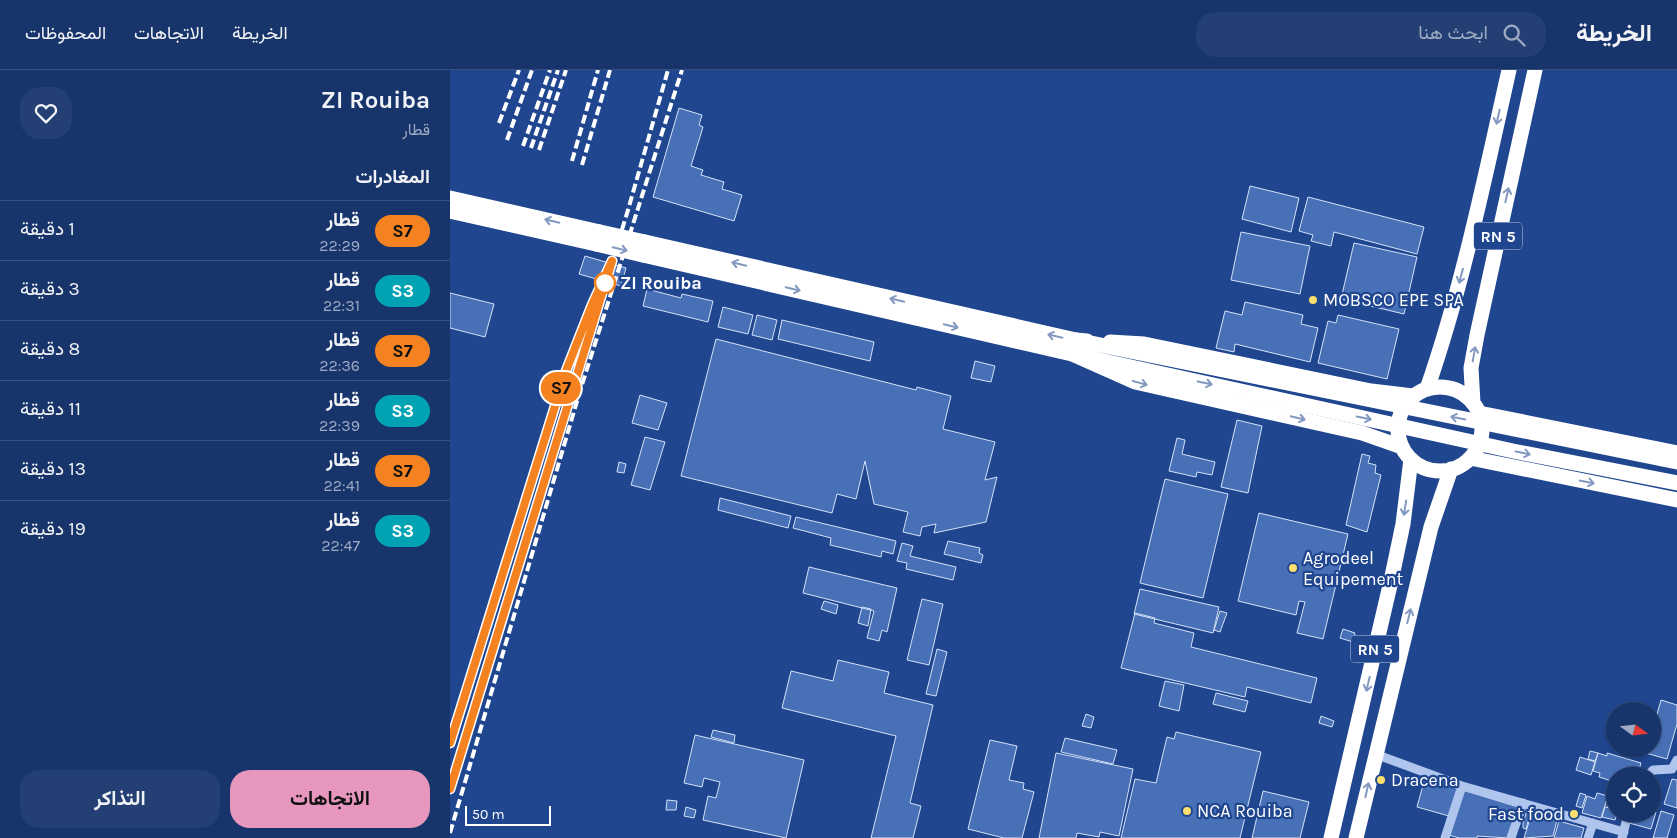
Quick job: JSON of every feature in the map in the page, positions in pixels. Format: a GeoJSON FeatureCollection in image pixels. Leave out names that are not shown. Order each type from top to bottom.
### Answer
{"type":"FeatureCollection","features":[{"type":"Feature","properties":{"kind":"highway","name":"RN 5"},"geometry":{"type":"LineString","coordinates":[[1427,389],[1448,325],[1468,249],[1509,70]]}},
{"type":"Feature","properties":{"kind":"highway","name":"RN 5"},"geometry":{"type":"LineString","coordinates":[[1476,408],[1471,368],[1535,70]]}},
{"type":"Feature","properties":{"kind":"highway"},"geometry":{"type":"LineString","coordinates":[[450,198],[598,238]]}},
{"type":"Feature","properties":{"kind":"highway"},"geometry":{"type":"LineString","coordinates":[[450,211],[644,248],[1513,451],[1677,483]]}},
{"type":"Feature","properties":{"kind":"highway"},"geometry":{"type":"LineString","coordinates":[[1074,347],[1144,344],[1393,396],[1413,396]]}},
{"type":"Feature","properties":{"kind":"highway"},"geometry":{"type":"LineString","coordinates":[[1074,347],[1136,382],[1362,432],[1402,447]]}},
{"type":"Feature","properties":{"kind":"highway"},"geometry":{"type":"LineString","coordinates":[[1074,347],[1677,462]]}},
{"type":"Feature","properties":{"kind":"highway"},"geometry":{"type":"LineString","coordinates":[[1476,408],[1481,437],[1470,458],[1451,469],[1430,470],[1411,459],[1402,447],[1398,436],[1399,420],[1406,404],[1413,396],[1435,387],[1452,388],[1476,408],[1677,453]]}},
{"type":"Feature","properties":{"kind":"highway"},"geometry":{"type":"LineString","coordinates":[[1470,458],[1677,500]]}},
{"type":"Feature","properties":{"kind":"highway","name":"RN 5"},"geometry":{"type":"LineString","coordinates":[[1331,838],[1391,581],[1403,524],[1411,459]]}},
{"type":"Feature","properties":{"kind":"highway","name":"RN 5"},"geometry":{"type":"LineString","coordinates":[[1356,838],[1431,527],[1451,469]]}},
{"type":"Feature","properties":{"kind":"street"},"geometry":{"type":"LineString","coordinates":[[1375,754],[1462,786],[1593,823],[1623,835],[1626,822]]}},
{"type":"Feature","properties":{"kind":"street"},"geometry":{"type":"LineString","coordinates":[[1661,770],[1672,769],[1677,760]]}},
{"type":"Feature","properties":{"kind":"street"},"geometry":{"type":"LineString","coordinates":[[1444,838],[1462,786]]}},
{"type":"Feature","properties":{"kind":"street"},"geometry":{"type":"LineString","coordinates":[[1511,838],[1523,803]]}},
{"type":"Feature","properties":{"kind":"street"},"geometry":{"type":"LineString","coordinates":[[1588,838],[1593,823]]}},
{"type":"Feature","properties":{"kind":"building"},"geometry":{"type":"Polygon","coordinates":[[[679,108],[702,115],[699,125],[703,127],[691,166],[703,170],[701,175],[724,182],[722,189],[742,195],[734,221],[653,197],[679,108]]]}},
{"type":"Feature","properties":{"kind":"building"},"geometry":{"type":"Polygon","coordinates":[[[1250,186],[1299,198],[1291,232],[1242,219],[1250,186]]]}},
{"type":"Feature","properties":{"kind":"building"},"geometry":{"type":"Polygon","coordinates":[[[1308,197],[1424,227],[1417,254],[1334,232],[1331,246],[1311,241],[1313,235],[1299,231],[1308,197]]]}},
{"type":"Feature","properties":{"kind":"building"},"geometry":{"type":"Polygon","coordinates":[[[1241,232],[1310,246],[1300,294],[1231,280],[1241,232]]]}},
{"type":"Feature","properties":{"kind":"building"},"geometry":{"type":"Polygon","coordinates":[[[1354,243],[1417,257],[1404,314],[1341,299],[1354,243]]]}},
{"type":"Feature","properties":{"kind":"building"},"geometry":{"type":"Polygon","coordinates":[[[585,256],[626,268],[621,286],[579,274],[585,256]]]}},
{"type":"Feature","properties":{"kind":"building"},"geometry":{"type":"Polygon","coordinates":[[[647,289],[681,298],[682,294],[713,301],[708,322],[643,306],[647,289]]]}},
{"type":"Feature","properties":{"kind":"building"},"geometry":{"type":"Polygon","coordinates":[[[450,293],[494,304],[485,337],[450,328],[450,293]]]}},
{"type":"Feature","properties":{"kind":"building"},"geometry":{"type":"Polygon","coordinates":[[[1245,302],[1303,315],[1301,324],[1318,328],[1310,362],[1235,344],[1234,352],[1216,348],[1225,311],[1242,315],[1245,302]]]}},
{"type":"Feature","properties":{"kind":"building"},"geometry":{"type":"Polygon","coordinates":[[[723,307],[753,315],[748,334],[718,327],[723,307]]]}},
{"type":"Feature","properties":{"kind":"building"},"geometry":{"type":"Polygon","coordinates":[[[757,315],[777,320],[772,340],[752,335],[757,315]]]}},
{"type":"Feature","properties":{"kind":"building"},"geometry":{"type":"Polygon","coordinates":[[[1338,315],[1399,329],[1387,379],[1318,363],[1328,321],[1336,323],[1338,315]]]}},
{"type":"Feature","properties":{"kind":"building"},"geometry":{"type":"Polygon","coordinates":[[[782,320],[874,342],[870,361],[778,339],[782,320]]]}},
{"type":"Feature","properties":{"kind":"building"},"geometry":{"type":"Polygon","coordinates":[[[716,339],[916,390],[917,387],[951,396],[943,429],[995,442],[985,480],[997,477],[986,522],[934,533],[936,524],[922,527],[920,536],[903,532],[908,512],[874,504],[865,461],[856,499],[837,494],[832,513],[681,476],[716,339]]]}},
{"type":"Feature","properties":{"kind":"building"},"geometry":{"type":"Polygon","coordinates":[[[975,361],[995,366],[991,382],[971,378],[975,361]]]}},
{"type":"Feature","properties":{"kind":"building"},"geometry":{"type":"Polygon","coordinates":[[[640,395],[667,403],[658,430],[632,423],[640,395]]]}},
{"type":"Feature","properties":{"kind":"building"},"geometry":{"type":"Polygon","coordinates":[[[1237,420],[1262,426],[1248,493],[1221,487],[1237,420]]]}},
{"type":"Feature","properties":{"kind":"building"},"geometry":{"type":"Polygon","coordinates":[[[645,437],[665,442],[650,490],[631,485],[645,437]]]}},
{"type":"Feature","properties":{"kind":"building"},"geometry":{"type":"Polygon","coordinates":[[[1177,438],[1185,440],[1182,454],[1215,462],[1212,475],[1197,472],[1196,477],[1169,471],[1177,438]]]}},
{"type":"Feature","properties":{"kind":"building"},"geometry":{"type":"Polygon","coordinates":[[[1362,454],[1370,456],[1368,463],[1376,465],[1375,473],[1381,475],[1367,532],[1346,525],[1362,454]]]}},
{"type":"Feature","properties":{"kind":"building"},"geometry":{"type":"Polygon","coordinates":[[[619,462],[626,464],[624,473],[617,472],[619,462]]]}},
{"type":"Feature","properties":{"kind":"building"},"geometry":{"type":"Polygon","coordinates":[[[1165,479],[1228,494],[1203,598],[1140,583],[1165,479]]]}},
{"type":"Feature","properties":{"kind":"building"},"geometry":{"type":"Polygon","coordinates":[[[720,498],[791,516],[788,528],[718,510],[720,498]]]}},
{"type":"Feature","properties":{"kind":"building","name":"Agrodeel Equipement"},"geometry":{"type":"Polygon","coordinates":[[[1259,513],[1348,534],[1323,639],[1297,633],[1305,602],[1299,601],[1296,615],[1238,601],[1259,513]]]}},
{"type":"Feature","properties":{"kind":"building"},"geometry":{"type":"Polygon","coordinates":[[[796,517],[896,541],[893,554],[882,551],[881,557],[830,545],[831,538],[793,528],[796,517]]]}},
{"type":"Feature","properties":{"kind":"building"},"geometry":{"type":"Polygon","coordinates":[[[948,541],[980,548],[979,553],[983,555],[981,563],[944,554],[948,541]]]}},
{"type":"Feature","properties":{"kind":"building"},"geometry":{"type":"Polygon","coordinates":[[[902,543],[913,546],[910,556],[956,567],[953,580],[906,569],[907,563],[897,561],[902,543]]]}},
{"type":"Feature","properties":{"kind":"building"},"geometry":{"type":"Polygon","coordinates":[[[809,567],[897,588],[887,632],[882,630],[879,641],[867,638],[874,611],[803,593],[809,567]]]}},
{"type":"Feature","properties":{"kind":"building"},"geometry":{"type":"Polygon","coordinates":[[[1140,589],[1219,607],[1213,633],[1134,614],[1140,589]]]}},
{"type":"Feature","properties":{"kind":"building"},"geometry":{"type":"Polygon","coordinates":[[[922,599],[943,604],[929,665],[907,660],[922,599]]]}},
{"type":"Feature","properties":{"kind":"building"},"geometry":{"type":"Polygon","coordinates":[[[824,601],[838,605],[836,614],[821,609],[824,601]]]}},
{"type":"Feature","properties":{"kind":"building"},"geometry":{"type":"Polygon","coordinates":[[[862,607],[871,609],[868,626],[858,623],[862,607]]]}},
{"type":"Feature","properties":{"kind":"building"},"geometry":{"type":"Polygon","coordinates":[[[1220,611],[1227,613],[1220,632],[1214,630],[1220,611]]]}},
{"type":"Feature","properties":{"kind":"building"},"geometry":{"type":"Polygon","coordinates":[[[1135,613],[1155,618],[1154,623],[1194,633],[1191,647],[1317,678],[1311,703],[1247,687],[1245,697],[1121,668],[1135,613]]]}},
{"type":"Feature","properties":{"kind":"building"},"geometry":{"type":"Polygon","coordinates":[[[1343,629],[1355,633],[1353,642],[1340,638],[1343,629]]]}},
{"type":"Feature","properties":{"kind":"building"},"geometry":{"type":"Polygon","coordinates":[[[937,649],[947,652],[936,696],[926,694],[937,649]]]}},
{"type":"Feature","properties":{"kind":"building"},"geometry":{"type":"Polygon","coordinates":[[[838,660],[889,672],[884,693],[933,705],[910,803],[921,806],[913,838],[871,838],[896,736],[782,708],[791,671],[833,681],[838,660]]]}},
{"type":"Feature","properties":{"kind":"building"},"geometry":{"type":"Polygon","coordinates":[[[1165,681],[1184,685],[1179,711],[1159,706],[1165,681]]]}},
{"type":"Feature","properties":{"kind":"building"},"geometry":{"type":"Polygon","coordinates":[[[1216,693],[1248,701],[1245,712],[1213,704],[1216,693]]]}},
{"type":"Feature","properties":{"kind":"building"},"geometry":{"type":"Polygon","coordinates":[[[1661,700],[1677,705],[1677,724],[1667,759],[1661,757],[1661,700]]]}},
{"type":"Feature","properties":{"kind":"building"},"geometry":{"type":"Polygon","coordinates":[[[1086,714],[1094,717],[1091,728],[1082,726],[1086,714]]]}},
{"type":"Feature","properties":{"kind":"building"},"geometry":{"type":"Polygon","coordinates":[[[1321,716],[1334,721],[1332,727],[1319,723],[1321,716]]]}},
{"type":"Feature","properties":{"kind":"building"},"geometry":{"type":"Polygon","coordinates":[[[713,730],[735,735],[734,743],[711,737],[713,730]]]}},
{"type":"Feature","properties":{"kind":"building","name":"NCA Rouiba"},"geometry":{"type":"Polygon","coordinates":[[[1176,732],[1261,752],[1240,838],[1121,838],[1135,779],[1156,783],[1167,737],[1174,739],[1176,732]]]}},
{"type":"Feature","properties":{"kind":"building"},"geometry":{"type":"Polygon","coordinates":[[[695,735],[804,760],[786,838],[703,820],[708,796],[716,798],[720,782],[704,778],[702,787],[684,783],[695,735]]]}},
{"type":"Feature","properties":{"kind":"building"},"geometry":{"type":"Polygon","coordinates":[[[1065,738],[1117,750],[1113,764],[1061,752],[1065,738]]]}},
{"type":"Feature","properties":{"kind":"building"},"geometry":{"type":"Polygon","coordinates":[[[990,740],[1017,746],[1009,780],[1024,783],[1023,789],[1034,792],[1022,838],[1004,838],[968,829],[990,740]]]}},
{"type":"Feature","properties":{"kind":"building"},"geometry":{"type":"Polygon","coordinates":[[[1590,751],[1598,753],[1595,761],[1588,759],[1590,751]]]}},
{"type":"Feature","properties":{"kind":"building"},"geometry":{"type":"Polygon","coordinates":[[[1056,753],[1133,769],[1119,836],[1100,832],[1099,837],[1077,833],[1076,838],[1039,838],[1056,753]]]}},
{"type":"Feature","properties":{"kind":"building"},"geometry":{"type":"Polygon","coordinates":[[[1598,753],[1606,756],[1606,758],[1624,758],[1641,763],[1640,767],[1606,767],[1606,779],[1599,777],[1600,773],[1593,771],[1598,753]]]}},
{"type":"Feature","properties":{"kind":"building"},"geometry":{"type":"Polygon","coordinates":[[[1580,757],[1595,762],[1591,775],[1576,770],[1580,757]]]}},
{"type":"Feature","properties":{"kind":"building"},"geometry":{"type":"Polygon","coordinates":[[[1425,778],[1458,787],[1449,816],[1417,807],[1425,778]]]}},
{"type":"Feature","properties":{"kind":"building"},"geometry":{"type":"Polygon","coordinates":[[[1672,779],[1677,780],[1677,808],[1664,804],[1672,779]]]}},
{"type":"Feature","properties":{"kind":"building"},"geometry":{"type":"Polygon","coordinates":[[[1463,790],[1518,807],[1509,838],[1477,836],[1477,838],[1459,838],[1449,835],[1463,790]]]}},
{"type":"Feature","properties":{"kind":"building","name":"NCA Rouiba"},"geometry":{"type":"Polygon","coordinates":[[[1263,791],[1309,802],[1300,838],[1252,838],[1263,791]]]}},
{"type":"Feature","properties":{"kind":"building"},"geometry":{"type":"Polygon","coordinates":[[[1580,793],[1586,795],[1582,808],[1576,806],[1580,793]]]}},
{"type":"Feature","properties":{"kind":"building"},"geometry":{"type":"Polygon","coordinates":[[[1597,793],[1606,795],[1601,818],[1582,813],[1587,796],[1595,799],[1597,793]]]}},
{"type":"Feature","properties":{"kind":"building"},"geometry":{"type":"Polygon","coordinates":[[[667,800],[677,801],[676,810],[666,810],[667,800]]]}},
{"type":"Feature","properties":{"kind":"building"},"geometry":{"type":"Polygon","coordinates":[[[686,807],[696,810],[694,818],[684,816],[686,807]]]}},
{"type":"Feature","properties":{"kind":"building"},"geometry":{"type":"Polygon","coordinates":[[[1605,807],[1606,807],[1606,818],[1602,817],[1605,807]]]}},
{"type":"Feature","properties":{"kind":"building"},"geometry":{"type":"Polygon","coordinates":[[[1527,810],[1531,811],[1526,829],[1523,828],[1523,824],[1527,810]]]}},
{"type":"Feature","properties":{"kind":"building"},"geometry":{"type":"Polygon","coordinates":[[[1661,811],[1674,815],[1667,838],[1653,838],[1658,822],[1661,822],[1661,811]]]}},
{"type":"Feature","properties":{"kind":"building"},"geometry":{"type":"Polygon","coordinates":[[[1532,812],[1557,820],[1553,836],[1524,838],[1532,812]]]}},
{"type":"Feature","properties":{"kind":"building"},"geometry":{"type":"Polygon","coordinates":[[[1559,821],[1584,828],[1581,838],[1554,838],[1559,821]]]}},
{"type":"Feature","properties":{"kind":"building"},"geometry":{"type":"Polygon","coordinates":[[[1629,822],[1653,822],[1651,829],[1629,822]]]}},
{"type":"Feature","properties":{"kind":"railway"},"geometry":{"type":"LineString","coordinates":[[499,123],[519,70]]}},
{"type":"Feature","properties":{"kind":"railway"},"geometry":{"type":"LineString","coordinates":[[507,140],[532,70]]}},
{"type":"Feature","properties":{"kind":"railway"},"geometry":{"type":"LineString","coordinates":[[523,146],[550,70]]}},
{"type":"Feature","properties":{"kind":"railway"},"geometry":{"type":"LineString","coordinates":[[531,148],[558,70]]}},
{"type":"Feature","properties":{"kind":"railway"},"geometry":{"type":"LineString","coordinates":[[539,150],[566,70]]}},
{"type":"Feature","properties":{"kind":"railway"},"geometry":{"type":"LineString","coordinates":[[572,161],[598,70]]}},
{"type":"Feature","properties":{"kind":"railway"},"geometry":{"type":"LineString","coordinates":[[582,165],[610,70]]}},
{"type":"Feature","properties":{"kind":"railway"},"geometry":{"type":"LineString","coordinates":[[450,789],[628,210],[668,70]]}},
{"type":"Feature","properties":{"kind":"railway"},"geometry":{"type":"LineString","coordinates":[[450,833],[580,391],[682,70]]}},
{"type":"Feature","properties":{"kind":"railway"},"geometry":{"type":"LineString","coordinates":[[450,743],[566,371],[591,305]]}},
{"type":"Feature","properties":{"kind":"train","name":"S7"},"geometry":{"type":"LineString","coordinates":[[450,743],[566,371],[612,261],[450,789]]}},
{"type":"Feature","properties":{"kind":"place","name":"ZI Rouiba"},"geometry":{"type":"Point","coordinates":[605,283]}},
{"type":"Feature","properties":{"kind":"place","name":"MOBSCO EPE SPA"},"geometry":{"type":"Point","coordinates":[1313,300]}},
{"type":"Feature","properties":{"kind":"place","name":"Agrodeel Equipement"},"geometry":{"type":"Point","coordinates":[1293,568]}},
{"type":"Feature","properties":{"kind":"place","name":"Dracena"},"geometry":{"type":"Point","coordinates":[1381,780]}},
{"type":"Feature","properties":{"kind":"place","name":"NCA Rouiba"},"geometry":{"type":"Point","coordinates":[1187,811]}},
{"type":"Feature","properties":{"kind":"place","name":"Fast food"},"geometry":{"type":"Point","coordinates":[1574,814]}}]}
